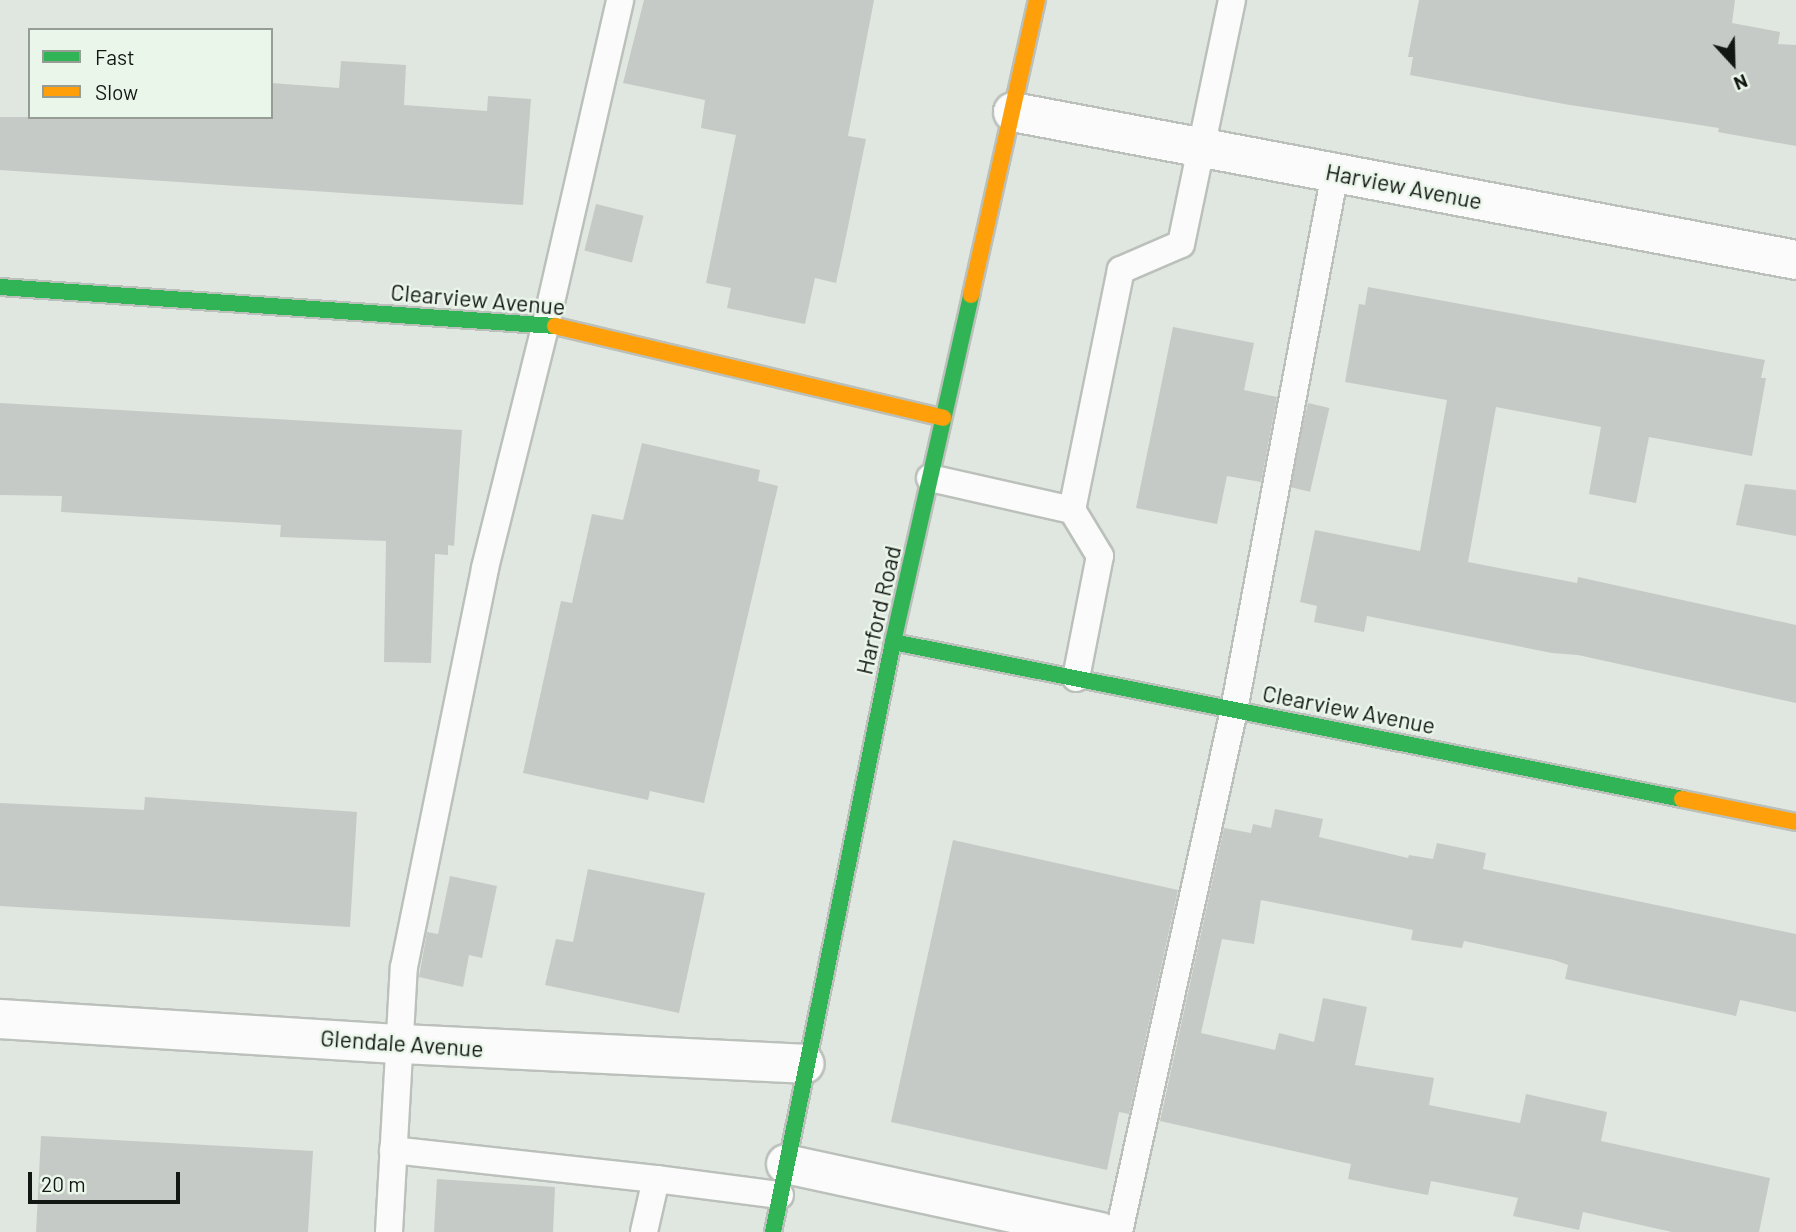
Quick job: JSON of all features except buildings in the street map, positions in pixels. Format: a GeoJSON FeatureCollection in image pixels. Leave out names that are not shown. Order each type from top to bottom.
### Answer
{"type":"FeatureCollection","features":[{"type":"Feature","properties":{"kind":"street","name":"Harford Road"},"geometry":{"type":"LineString","coordinates":[[773,1232],[804,1064],[893,642],[1037,0]]}},
{"type":"Feature","properties":{"kind":"street","name":"Harview Avenue"},"geometry":{"type":"LineString","coordinates":[[1013,112],[1796,260]]}},
{"type":"Feature","properties":{"kind":"street","name":"Clearview Avenue"},"geometry":{"type":"LineString","coordinates":[[0,287],[546,324],[943,418]]}},
{"type":"Feature","properties":{"kind":"street","name":"Clearview Avenue"},"geometry":{"type":"LineString","coordinates":[[893,642],[1796,822]]}},
{"type":"Feature","properties":{"kind":"street","name":"Glendale Avenue"},"geometry":{"type":"LineString","coordinates":[[0,1019],[401,1044],[804,1064]]}},
{"type":"Feature","properties":{"kind":"street"},"geometry":{"type":"LineString","coordinates":[[783,1179],[1100,1232]]}},
{"type":"Feature","properties":{"kind":"lane"},"geometry":{"type":"LineString","coordinates":[[389,1232],[404,967],[485,568],[546,324],[620,0]]}},
{"type":"Feature","properties":{"kind":"lane"},"geometry":{"type":"LineString","coordinates":[[1076,678],[1100,556],[1072,510],[1121,270],[1181,244],[1232,0]]}},
{"type":"Feature","properties":{"kind":"lane"},"geometry":{"type":"LineString","coordinates":[[1119,1232],[1234,710],[1335,173]]}},
{"type":"Feature","properties":{"kind":"lane"},"geometry":{"type":"LineString","coordinates":[[930,478],[1072,510]]}},
{"type":"Feature","properties":{"kind":"lane"},"geometry":{"type":"LineString","coordinates":[[393,1150],[656,1179],[783,1179]]}},
{"type":"Feature","properties":{"kind":"lane"},"geometry":{"type":"LineString","coordinates":[[645,1232],[656,1179]]}},
{"type":"Feature","properties":{"kind":"traffic: fast"},"geometry":{"type":"LineString","coordinates":[[0,287],[555,326]]}},
{"type":"Feature","properties":{"kind":"traffic: fast"},"geometry":{"type":"LineString","coordinates":[[773,1232],[893,642],[971,295]]}},
{"type":"Feature","properties":{"kind":"traffic: fast"},"geometry":{"type":"LineString","coordinates":[[893,642],[1682,799]]}},
{"type":"Feature","properties":{"kind":"traffic: slow"},"geometry":{"type":"LineString","coordinates":[[971,295],[1037,0]]}},
{"type":"Feature","properties":{"kind":"traffic: slow"},"geometry":{"type":"LineString","coordinates":[[555,326],[943,418]]}},
{"type":"Feature","properties":{"kind":"traffic: slow"},"geometry":{"type":"LineString","coordinates":[[1682,799],[1796,822]]}}]}
